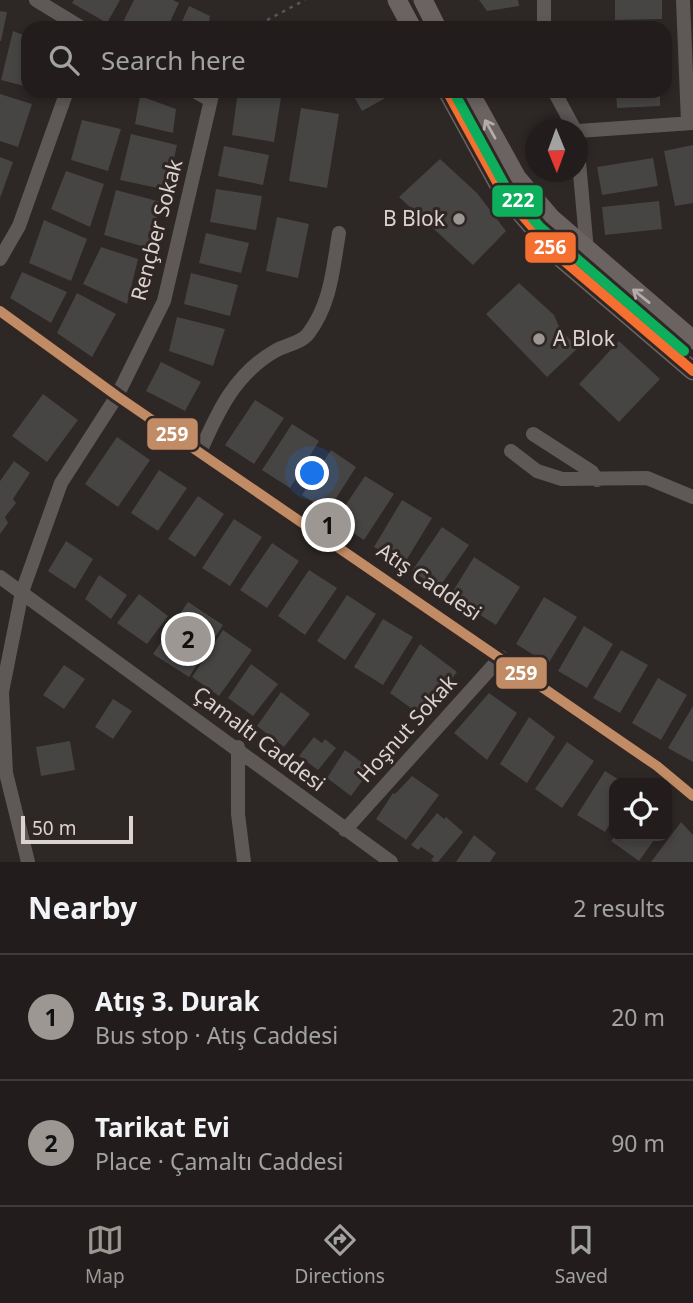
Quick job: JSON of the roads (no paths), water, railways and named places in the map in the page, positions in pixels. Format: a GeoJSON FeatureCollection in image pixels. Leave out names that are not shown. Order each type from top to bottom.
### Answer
{"type":"FeatureCollection","features":[{"type":"Feature","properties":{"kind":"main road"},"geometry":{"type":"LineString","coordinates":[[397,0],[408,21]]}},
{"type":"Feature","properties":{"kind":"main road"},"geometry":{"type":"LineString","coordinates":[[423,0],[434,21]]}},
{"type":"Feature","properties":{"kind":"main road"},"geometry":{"type":"LineString","coordinates":[[451,98],[503,193],[556,254],[693,371]]}},
{"type":"Feature","properties":{"kind":"main road"},"geometry":{"type":"LineString","coordinates":[[473,98],[517,178],[551,218],[693,340]]}},
{"type":"Feature","properties":{"kind":"street"},"geometry":{"type":"LineString","coordinates":[[36,0],[70,21]]}},
{"type":"Feature","properties":{"kind":"street"},"geometry":{"type":"LineString","coordinates":[[544,0],[544,21]]}},
{"type":"Feature","properties":{"kind":"street"},"geometry":{"type":"LineString","coordinates":[[588,129],[691,123],[683,0]]}},
{"type":"Feature","properties":{"kind":"street"},"geometry":{"type":"LineString","coordinates":[[0,259],[19,226],[65,98]]}},
{"type":"Feature","properties":{"kind":"street","name":"Rençber Sokak"},"geometry":{"type":"LineString","coordinates":[[28,862],[6,773],[2,692],[22,592],[61,483],[117,396],[164,301],[211,98]]}},
{"type":"Feature","properties":{"kind":"street"},"geometry":{"type":"LineString","coordinates":[[558,98],[570,119]]}},
{"type":"Feature","properties":{"kind":"street"},"geometry":{"type":"LineString","coordinates":[[581,182],[587,251]]}},
{"type":"Feature","properties":{"kind":"street"},"geometry":{"type":"LineString","coordinates":[[200,452],[220,409],[239,379],[275,351],[306,337],[326,305],[339,233]]}},
{"type":"Feature","properties":{"kind":"street","name":"Atış Caddesi"},"geometry":{"type":"LineString","coordinates":[[0,311],[117,396],[657,766],[693,796]]}},
{"type":"Feature","properties":{"kind":"street"},"geometry":{"type":"LineString","coordinates":[[533,434],[593,472],[597,480]]}},
{"type":"Feature","properties":{"kind":"street"},"geometry":{"type":"LineString","coordinates":[[510,451],[537,471],[549,475],[573,480],[647,478],[693,497]]}},
{"type":"Feature","properties":{"kind":"street","name":"Çamaltı Caddesi"},"geometry":{"type":"LineString","coordinates":[[0,577],[238,747],[391,862]]}},
{"type":"Feature","properties":{"kind":"street","name":"Hoşnut Sokak"},"geometry":{"type":"LineString","coordinates":[[345,830],[501,657]]}},
{"type":"Feature","properties":{"kind":"street"},"geometry":{"type":"LineString","coordinates":[[238,747],[238,814],[244,862]]}},
{"type":"Feature","properties":{"kind":"place","name":"B Blok"},"geometry":{"type":"Point","coordinates":[459,219]}},
{"type":"Feature","properties":{"kind":"place","name":"A Blok"},"geometry":{"type":"Point","coordinates":[539,339]}},
{"type":"Feature","properties":{"kind":"place","name":"Atış 3. Durak"},"geometry":{"type":"Point","coordinates":[328,525]}},
{"type":"Feature","properties":{"kind":"place","name":"Tarikat Evi"},"geometry":{"type":"Point","coordinates":[188,639]}}]}
